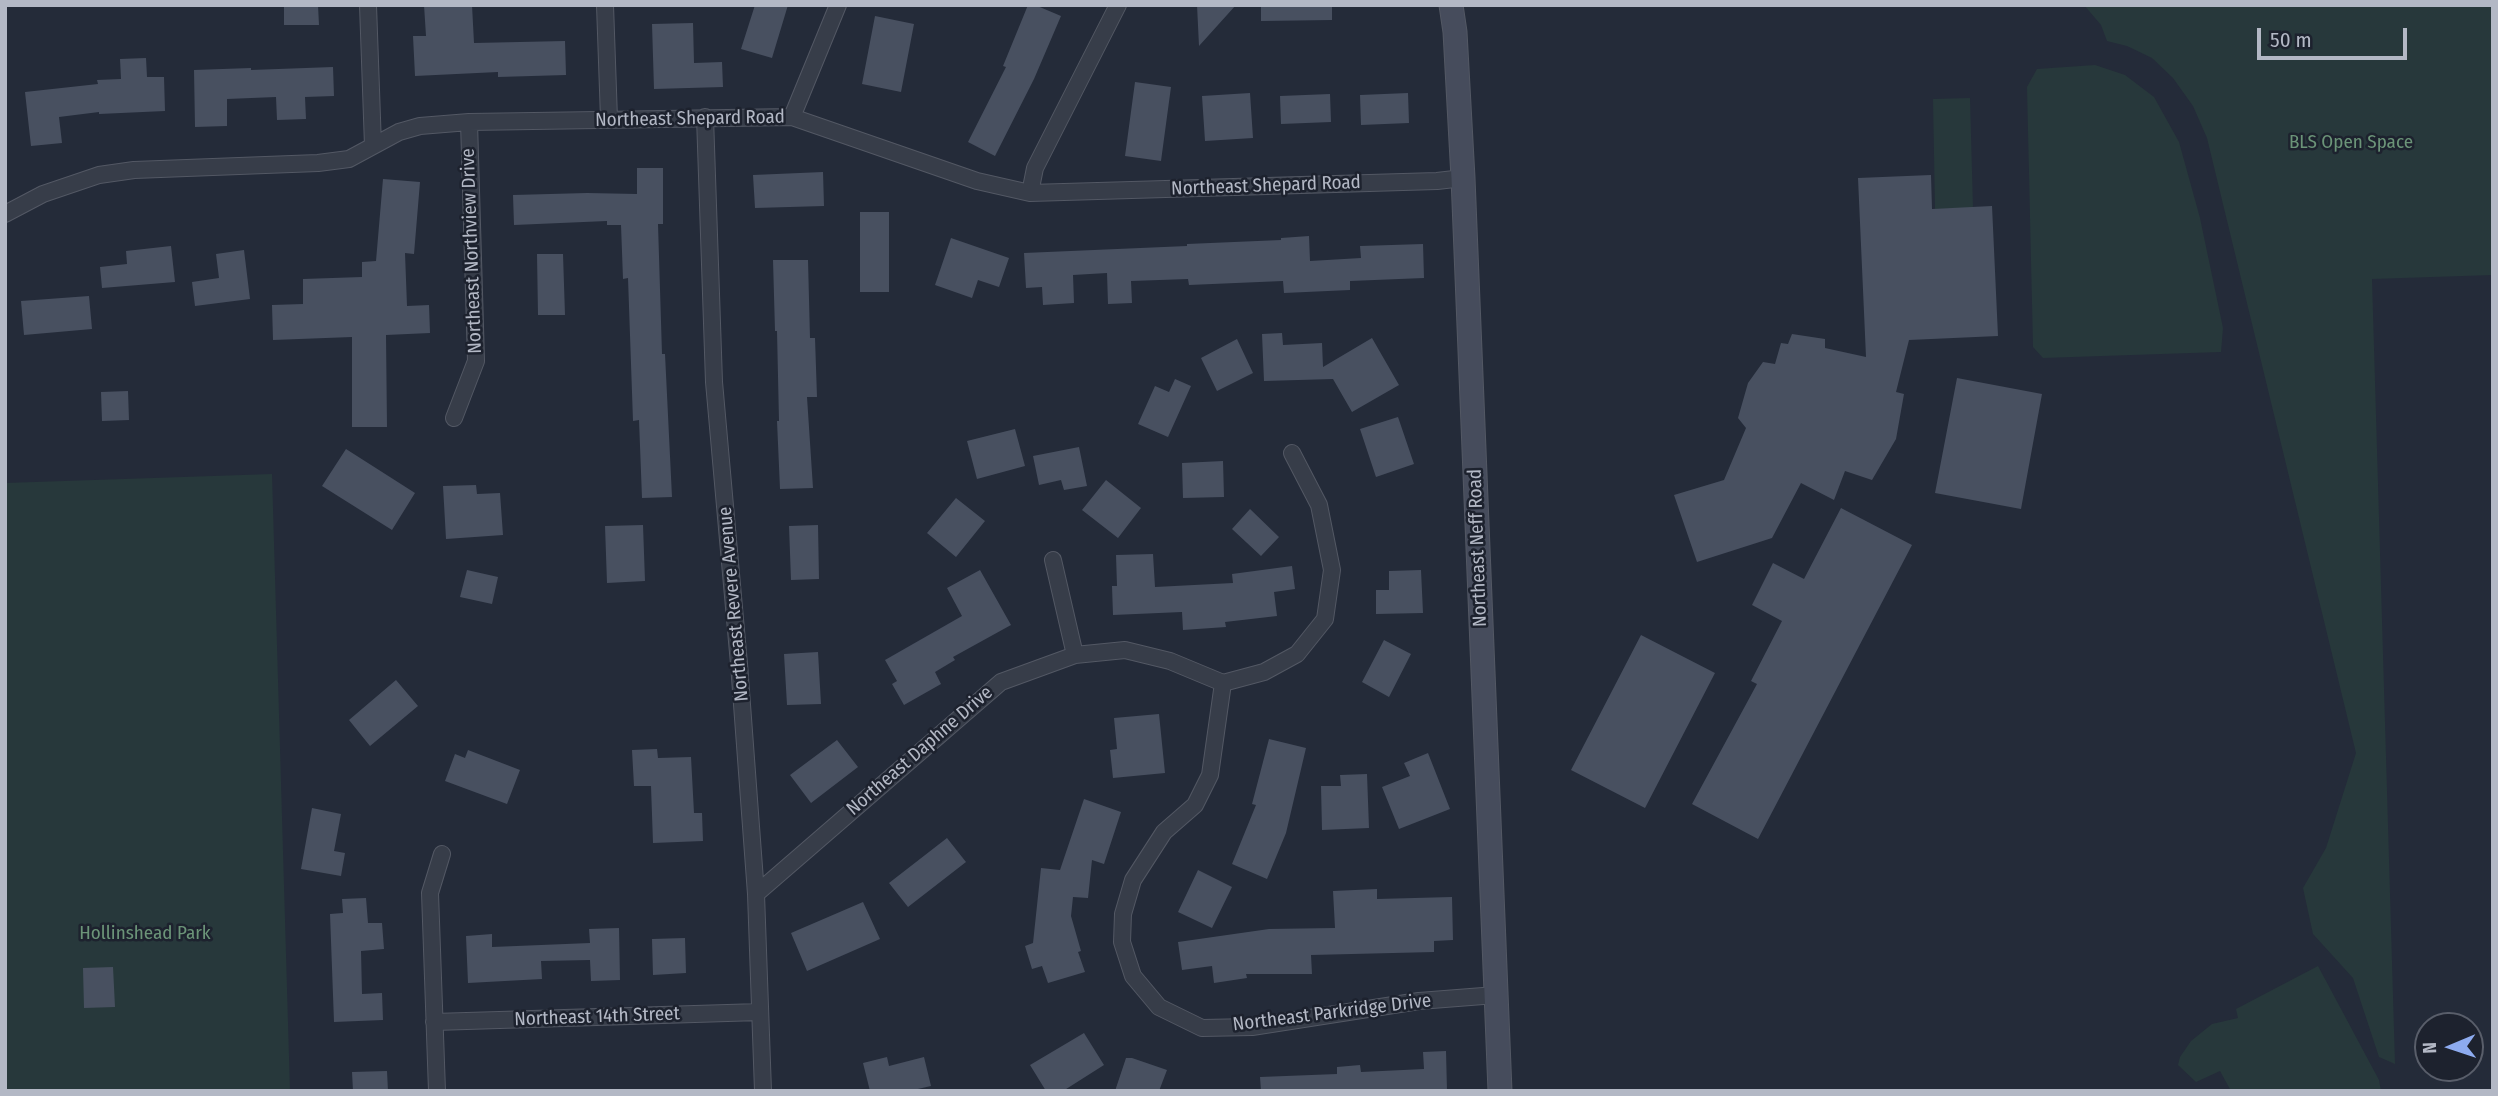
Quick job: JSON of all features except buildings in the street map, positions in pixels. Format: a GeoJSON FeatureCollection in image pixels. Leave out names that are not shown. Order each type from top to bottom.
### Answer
{"type":"FeatureCollection","features":[{"type":"Feature","properties":{"kind":"main road","name":"Northeast Neff Road"},"geometry":{"type":"LineString","coordinates":[[1451,5],[1455,32],[1463,178],[1500,1091]]}},
{"type":"Feature","properties":{"kind":"street"},"geometry":{"type":"LineString","coordinates":[[368,5],[373,146]]}},
{"type":"Feature","properties":{"kind":"street"},"geometry":{"type":"LineString","coordinates":[[605,5],[609,119]]}},
{"type":"Feature","properties":{"kind":"street"},"geometry":{"type":"LineString","coordinates":[[792,117],[838,5]]}},
{"type":"Feature","properties":{"kind":"street"},"geometry":{"type":"LineString","coordinates":[[1030,193],[1035,168],[1118,5]]}},
{"type":"Feature","properties":{"kind":"street","name":"Northeast Revere Avenue"},"geometry":{"type":"LineString","coordinates":[[705,117],[714,382],[756,894],[763,1091]]}},
{"type":"Feature","properties":{"kind":"street","name":"Northeast Shepard Road"},"geometry":{"type":"LineString","coordinates":[[5,214],[43,194],[99,175],[134,170],[318,163],[349,159],[399,132],[420,126],[468,122],[792,117],[977,181],[1030,193],[1424,182],[1463,178]]}},
{"type":"Feature","properties":{"kind":"street","name":"Northeast Northview Drive"},"geometry":{"type":"LineString","coordinates":[[454,418],[476,361],[468,122]]}},
{"type":"Feature","properties":{"kind":"street"},"geometry":{"type":"LineString","coordinates":[[1223,683],[1264,672],[1297,654],[1325,620],[1332,570],[1319,505],[1292,453]]}},
{"type":"Feature","properties":{"kind":"street"},"geometry":{"type":"LineString","coordinates":[[1053,561],[1076,655]]}},
{"type":"Feature","properties":{"kind":"street","name":"Northeast Daphne Drive"},"geometry":{"type":"LineString","coordinates":[[756,894],[1001,682],[1076,655],[1125,650],[1170,661],[1223,683]]}},
{"type":"Feature","properties":{"kind":"street","name":"Northeast Parkridge Drive"},"geometry":{"type":"LineString","coordinates":[[1223,683],[1210,775],[1195,806],[1164,832],[1133,880],[1123,914],[1122,942],[1133,976],[1159,1007],[1202,1028],[1252,1027],[1419,1001],[1496,995]]}},
{"type":"Feature","properties":{"kind":"street"},"geometry":{"type":"LineString","coordinates":[[436,1091],[430,893],[442,854]]}},
{"type":"Feature","properties":{"kind":"street","name":"Northeast 14th Street"},"geometry":{"type":"LineString","coordinates":[[434,1022],[760,1012]]}},
{"type":"Feature","properties":{"kind":"green space","name":"BLS Open Space"},"geometry":{"type":"Polygon","coordinates":[[[2084,5],[2493,5],[2493,275],[2372,279],[2395,1064],[2379,1057],[2353,978],[2313,934],[2303,888],[2326,848],[2356,753],[2207,138],[2193,106],[2173,78],[2152,58],[2127,46],[2107,41],[2101,25],[2084,5]]]}},
{"type":"Feature","properties":{"kind":"green space"},"geometry":{"type":"Polygon","coordinates":[[[2095,65],[2125,75],[2154,97],[2179,142],[2200,218],[2223,328],[2221,352],[2043,358],[2033,347],[2027,87],[2037,69],[2095,65]]]}},
{"type":"Feature","properties":{"kind":"green space"},"geometry":{"type":"Polygon","coordinates":[[[1970,98],[1973,208],[1935,209],[1933,99],[1970,98]]]}},
{"type":"Feature","properties":{"kind":"green space","name":"Hollinshead Park"},"geometry":{"type":"Polygon","coordinates":[[[272,474],[290,1091],[5,1091],[5,483],[272,474]]]}},
{"type":"Feature","properties":{"kind":"green space"},"geometry":{"type":"Polygon","coordinates":[[[2318,966],[2379,1080],[2381,1091],[2231,1091],[2220,1071],[2196,1082],[2178,1065],[2191,1041],[2212,1024],[2238,1018],[2236,1009],[2318,966]]]}}]}
